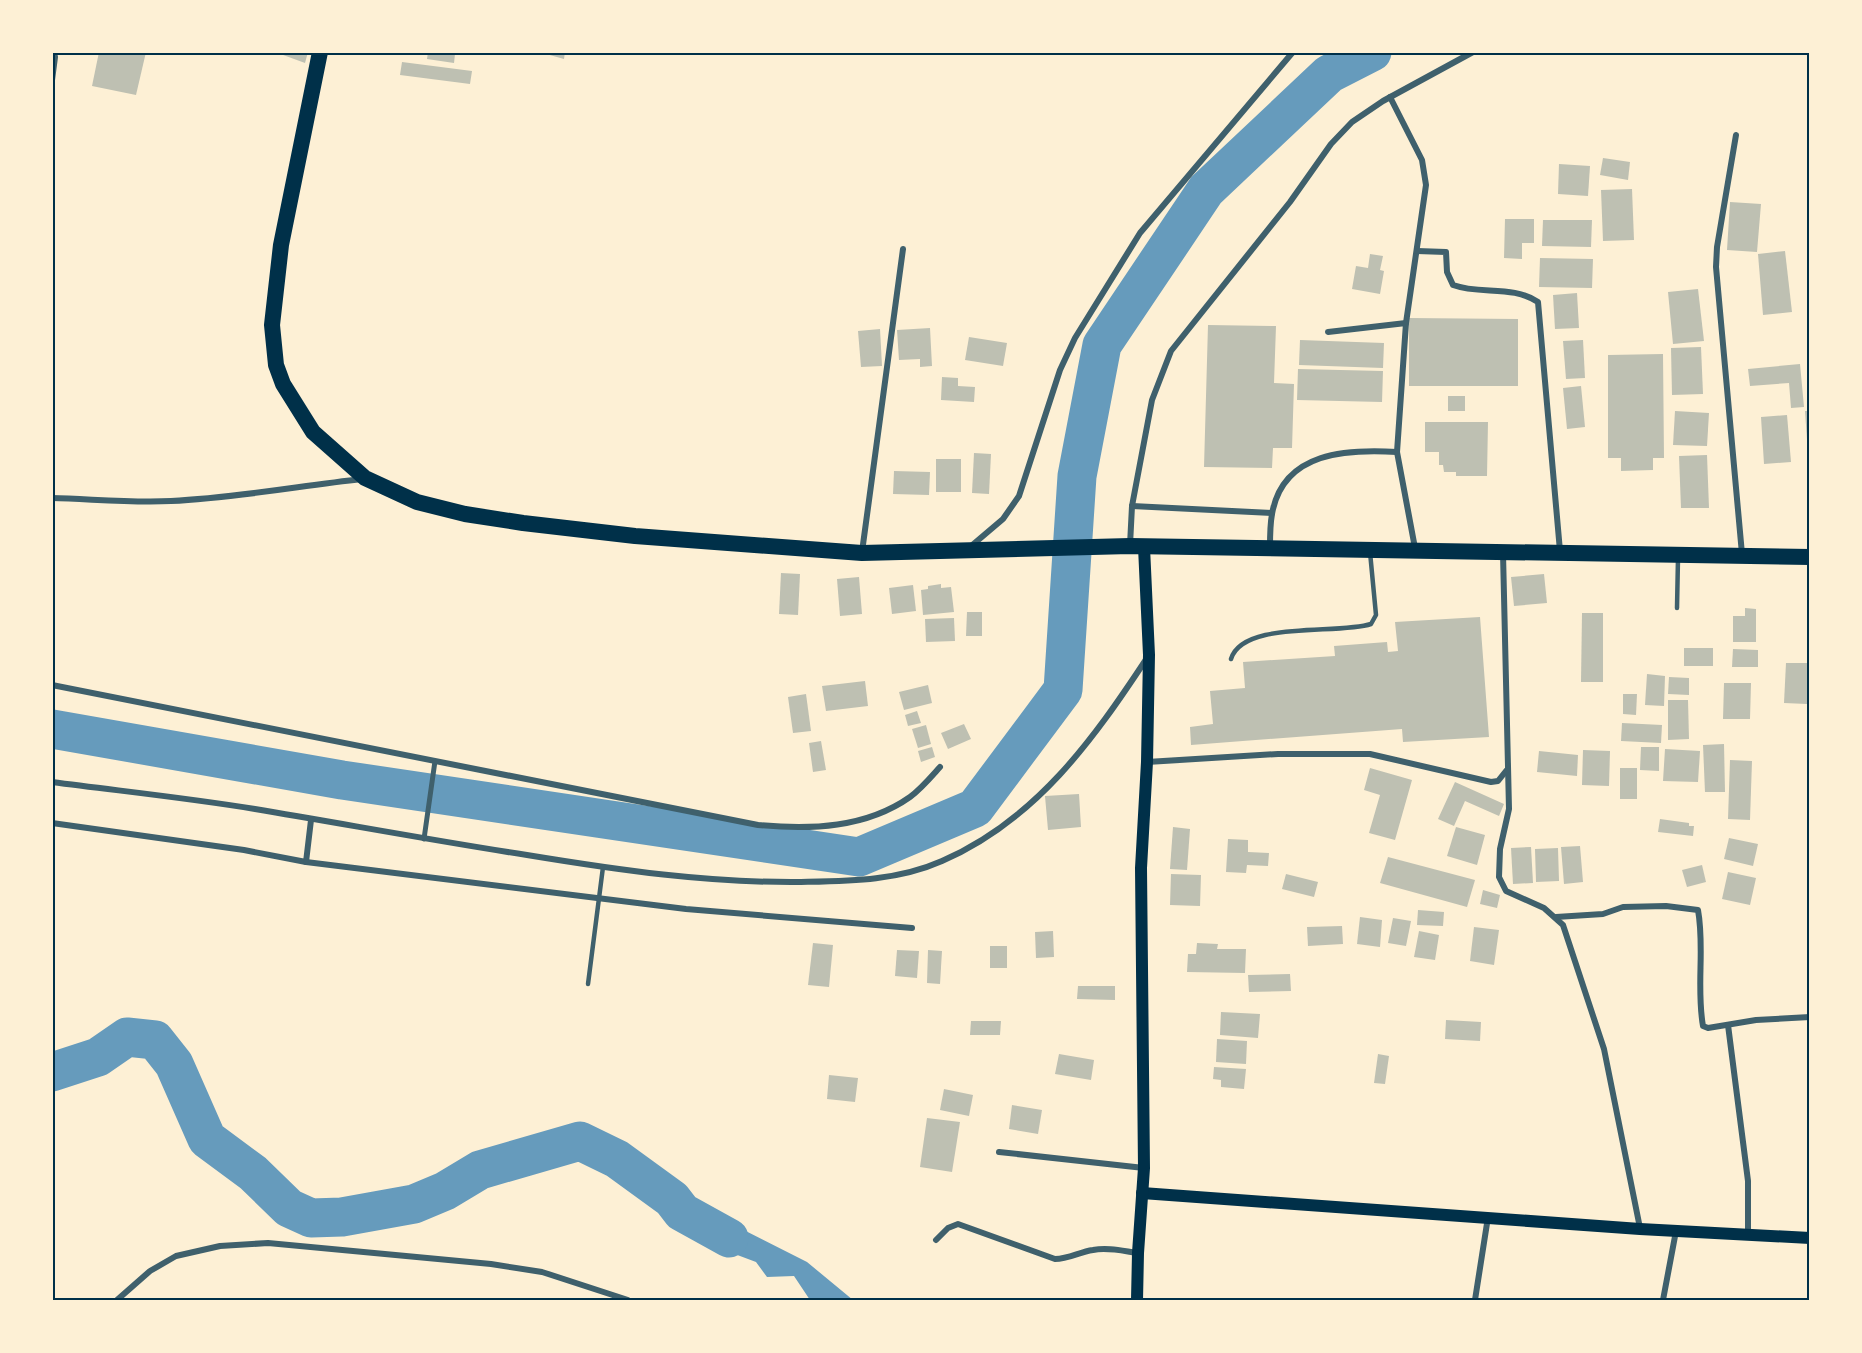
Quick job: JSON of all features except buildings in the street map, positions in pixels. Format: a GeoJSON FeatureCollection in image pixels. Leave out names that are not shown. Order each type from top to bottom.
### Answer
{"type":"FeatureCollection","features":[{"type":"Feature","properties":{"kind":"highway"},"geometry":{"type":"LineString","coordinates":[[320,52],[282,245],[272,325],[276,365],[283,384],[313,432],[365,478],[417,502],[465,514],[635,536],[862,553],[991,548],[1137,547],[1560,551],[1809,557]]}},
{"type":"Feature","properties":{"kind":"main road"},"geometry":{"type":"LineString","coordinates":[[1137,547],[1149,655],[1147,762],[1141,868],[1144,1168],[1137,1300]]}},
{"type":"Feature","properties":{"kind":"main road"},"geometry":{"type":"LineString","coordinates":[[1142,1193],[1640,1229],[1809,1238]]}},
{"type":"Feature","properties":{"kind":"street"},"geometry":{"type":"LineString","coordinates":[[968,549],[1003,519],[1019,496],[1060,370],[1075,338],[1140,233],[1293,52]]}},
{"type":"Feature","properties":{"kind":"street"},"geometry":{"type":"LineString","coordinates":[[1137,547],[1132,506],[1152,400],[1171,351],[1290,202],[1331,144],[1366,111],[1473,52]]}},
{"type":"Feature","properties":{"kind":"street"},"geometry":{"type":"LineString","coordinates":[[52,80],[55,57]]}},
{"type":"Feature","properties":{"kind":"street"},"geometry":{"type":"LineString","coordinates":[[1390,97],[1422,160],[1426,185],[1406,323],[1397,452],[1416,550]]}},
{"type":"Feature","properties":{"kind":"street"},"geometry":{"type":"LineString","coordinates":[[1736,135],[1717,247],[1716,267],[1742,557]]}},
{"type":"Feature","properties":{"kind":"street"},"geometry":{"type":"LineString","coordinates":[[862,553],[903,249]]}},
{"type":"Feature","properties":{"kind":"street"},"geometry":{"type":"LineString","coordinates":[[1417,251],[1446,252],[1447,272],[1453,285],[1468,289],[1513,292],[1538,302],[1560,551]]}},
{"type":"Feature","properties":{"kind":"street"},"geometry":{"type":"LineString","coordinates":[[1328,332],[1406,323]]}},
{"type":"Feature","properties":{"kind":"street"},"geometry":{"type":"LineString","coordinates":[[1269,549],[1272,513],[1283,487],[1309,463],[1327,455],[1355,450],[1397,452]]}},
{"type":"Feature","properties":{"kind":"street"},"geometry":{"type":"LineString","coordinates":[[52,498],[106,502],[171,501],[249,495],[365,478]]}},
{"type":"Feature","properties":{"kind":"street"},"geometry":{"type":"LineString","coordinates":[[1132,506],[1272,513]]}},
{"type":"Feature","properties":{"kind":"street"},"geometry":{"type":"LineString","coordinates":[[1503,551],[1506,771],[1509,809],[1500,849],[1499,877],[1506,891],[1544,908],[1563,925],[1604,1049],[1640,1229]]}},
{"type":"Feature","properties":{"kind":"street"},"geometry":{"type":"LineString","coordinates":[[52,782],[254,809],[603,867],[687,878],[754,883],[881,878],[938,863],[988,837],[1046,792],[1108,716],[1149,655]]}},
{"type":"Feature","properties":{"kind":"street"},"geometry":{"type":"LineString","coordinates":[[52,685],[759,825],[791,828],[847,823],[893,808],[913,795],[940,767]]}},
{"type":"Feature","properties":{"kind":"street"},"geometry":{"type":"LineString","coordinates":[[1147,762],[1278,754],[1347,753],[1370,754],[1414,762],[1470,779],[1491,782],[1498,781],[1506,771]]}},
{"type":"Feature","properties":{"kind":"street"},"geometry":{"type":"LineString","coordinates":[[424,838],[435,762]]}},
{"type":"Feature","properties":{"kind":"street"},"geometry":{"type":"LineString","coordinates":[[306,862],[311,820]]}},
{"type":"Feature","properties":{"kind":"street"},"geometry":{"type":"LineString","coordinates":[[52,823],[244,850],[306,862],[686,909],[912,928]]}},
{"type":"Feature","properties":{"kind":"street"},"geometry":{"type":"LineString","coordinates":[[1556,917],[1603,914],[1623,907],[1666,906],[1698,910],[1701,924],[1699,1004],[1703,1026],[1708,1028],[1809,1017]]}},
{"type":"Feature","properties":{"kind":"street"},"geometry":{"type":"LineString","coordinates":[[1728,1025],[1748,1181],[1748,1234]]}},
{"type":"Feature","properties":{"kind":"street"},"geometry":{"type":"LineString","coordinates":[[999,1152],[1144,1168]]}},
{"type":"Feature","properties":{"kind":"street"},"geometry":{"type":"LineString","coordinates":[[1475,1300],[1488,1217]]}},
{"type":"Feature","properties":{"kind":"street"},"geometry":{"type":"LineString","coordinates":[[936,1240],[948,1228],[958,1224],[1055,1258],[1065,1259],[1105,1248],[1138,1252]]}},
{"type":"Feature","properties":{"kind":"street"},"geometry":{"type":"LineString","coordinates":[[1663,1300],[1676,1231]]}},
{"type":"Feature","properties":{"kind":"street"},"geometry":{"type":"LineString","coordinates":[[117,1300],[150,1271],[176,1256],[220,1246],[268,1243],[491,1264],[542,1272],[628,1300]]}},
{"type":"Feature","properties":{"kind":"lane"},"geometry":{"type":"LineString","coordinates":[[1231,659],[1238,646],[1262,635],[1371,624],[1376,615],[1370,550]]}},
{"type":"Feature","properties":{"kind":"lane"},"geometry":{"type":"LineString","coordinates":[[1677,608],[1678,555]]}},
{"type":"Feature","properties":{"kind":"lane"},"geometry":{"type":"LineString","coordinates":[[588,984],[603,867]]}},
{"type":"Feature","properties":{"kind":"water"},"geometry":{"type":"Polygon","coordinates":[[[698,1210],[718,1217],[807,1262],[853,1300],[810,1300],[794,1276],[767,1277],[756,1262],[732,1253],[719,1239],[684,1222],[682,1212],[698,1210]]]}},
{"type":"Feature","properties":{"kind":"waterway"},"geometry":{"type":"LineString","coordinates":[[52,729],[342,780],[859,857],[975,808],[1063,690],[1077,476],[1102,345],[1206,190],[1329,74],[1372,52]]}},
{"type":"Feature","properties":{"kind":"waterway"},"geometry":{"type":"LineString","coordinates":[[52,1072],[98,1057],[127,1037],[155,1040],[174,1064],[207,1139],[253,1173],[289,1208],[311,1218],[342,1217],[414,1204],[445,1191],[480,1170],[580,1141],[617,1159],[672,1199],[682,1212],[729,1238]]}}]}
